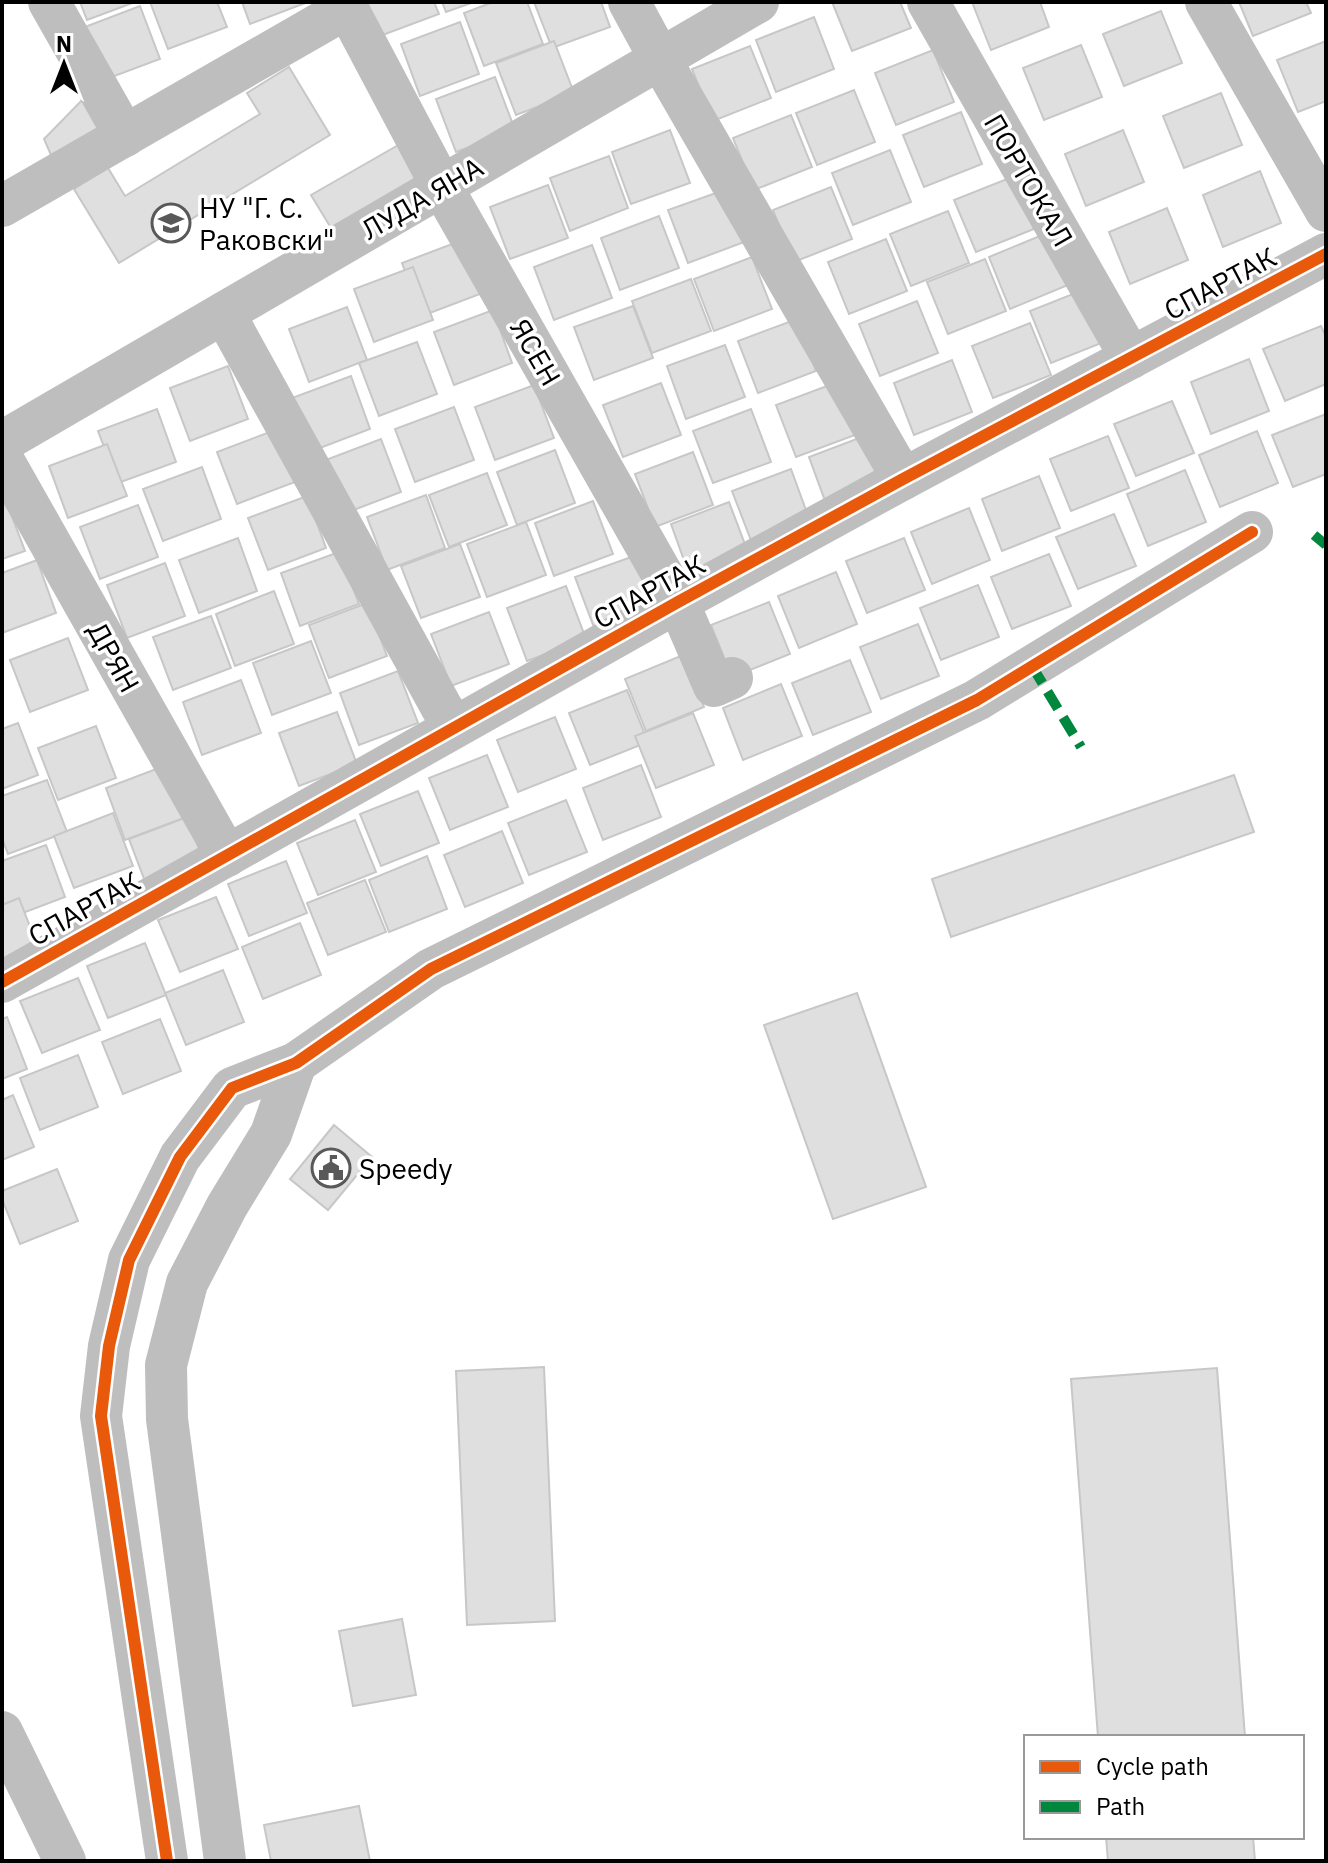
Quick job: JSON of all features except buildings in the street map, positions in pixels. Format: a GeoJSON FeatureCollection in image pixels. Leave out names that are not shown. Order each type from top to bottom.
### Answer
{"type":"FeatureCollection","features":[{"type":"Feature","properties":{"kind":"street"},"geometry":{"type":"LineString","coordinates":[[49,2],[125,136]]}},
{"type":"Feature","properties":{"kind":"street"},"geometry":{"type":"LineString","coordinates":[[629,2],[903,479]]}},
{"type":"Feature","properties":{"kind":"street","name":"ЛУДА ЯНА"},"geometry":{"type":"LineString","coordinates":[[2,442],[758,2]]}},
{"type":"Feature","properties":{"kind":"street","name":"ПОРТОКАЛ"},"geometry":{"type":"LineString","coordinates":[[928,2],[1131,358]]}},
{"type":"Feature","properties":{"kind":"street"},"geometry":{"type":"LineString","coordinates":[[1206,2],[1326,211]]}},
{"type":"Feature","properties":{"kind":"street"},"geometry":{"type":"LineString","coordinates":[[2,206],[345,5]]}},
{"type":"Feature","properties":{"kind":"street","name":"ЯСЕН"},"geometry":{"type":"LineString","coordinates":[[345,5],[442,187],[678,602],[714,686],[732,678]]}},
{"type":"Feature","properties":{"kind":"street","name":"СПАРТАК"},"geometry":{"type":"LineString","coordinates":[[2,982],[678,602],[1326,254]]}},
{"type":"Feature","properties":{"kind":"street"},"geometry":{"type":"LineString","coordinates":[[224,313],[453,728]]}},
{"type":"Feature","properties":{"kind":"street","name":"ДРЯН"},"geometry":{"type":"LineString","coordinates":[[2,458],[227,856]]}},
{"type":"Feature","properties":{"kind":"street"},"geometry":{"type":"LineString","coordinates":[[296,1063],[271,1134],[227,1206],[187,1283],[166,1365],[167,1419],[224,1853],[166,1861],[101,1416],[109,1346],[129,1260],[180,1157],[232,1088],[296,1063],[431,969],[977,700],[1252,532]]}},
{"type":"Feature","properties":{"kind":"street"},"geometry":{"type":"LineString","coordinates":[[2,1732],[65,1861]]}},
{"type":"Feature","properties":{"kind":"marked path"},"geometry":{"type":"LineString","coordinates":[[1314,535],[1326,545]]}},
{"type":"Feature","properties":{"kind":"marked path"},"geometry":{"type":"LineString","coordinates":[[1032,666],[1081,747]]}},
{"type":"Feature","properties":{"kind":"cycle path"},"geometry":{"type":"LineString","coordinates":[[2,982],[678,602],[1326,254]]}},
{"type":"Feature","properties":{"kind":"cycle path"},"geometry":{"type":"LineString","coordinates":[[167,1861],[101,1416],[109,1346],[129,1260],[180,1157],[232,1088],[296,1063],[431,969],[977,700],[1252,532]]}},
{"type":"Feature","properties":{"kind":"place","name":"НУ \"Г. С. Раковски\""},"geometry":{"type":"Point","coordinates":[171,223]}},
{"type":"Feature","properties":{"kind":"place","name":"Speedy"},"geometry":{"type":"Point","coordinates":[331,1168]}}]}
